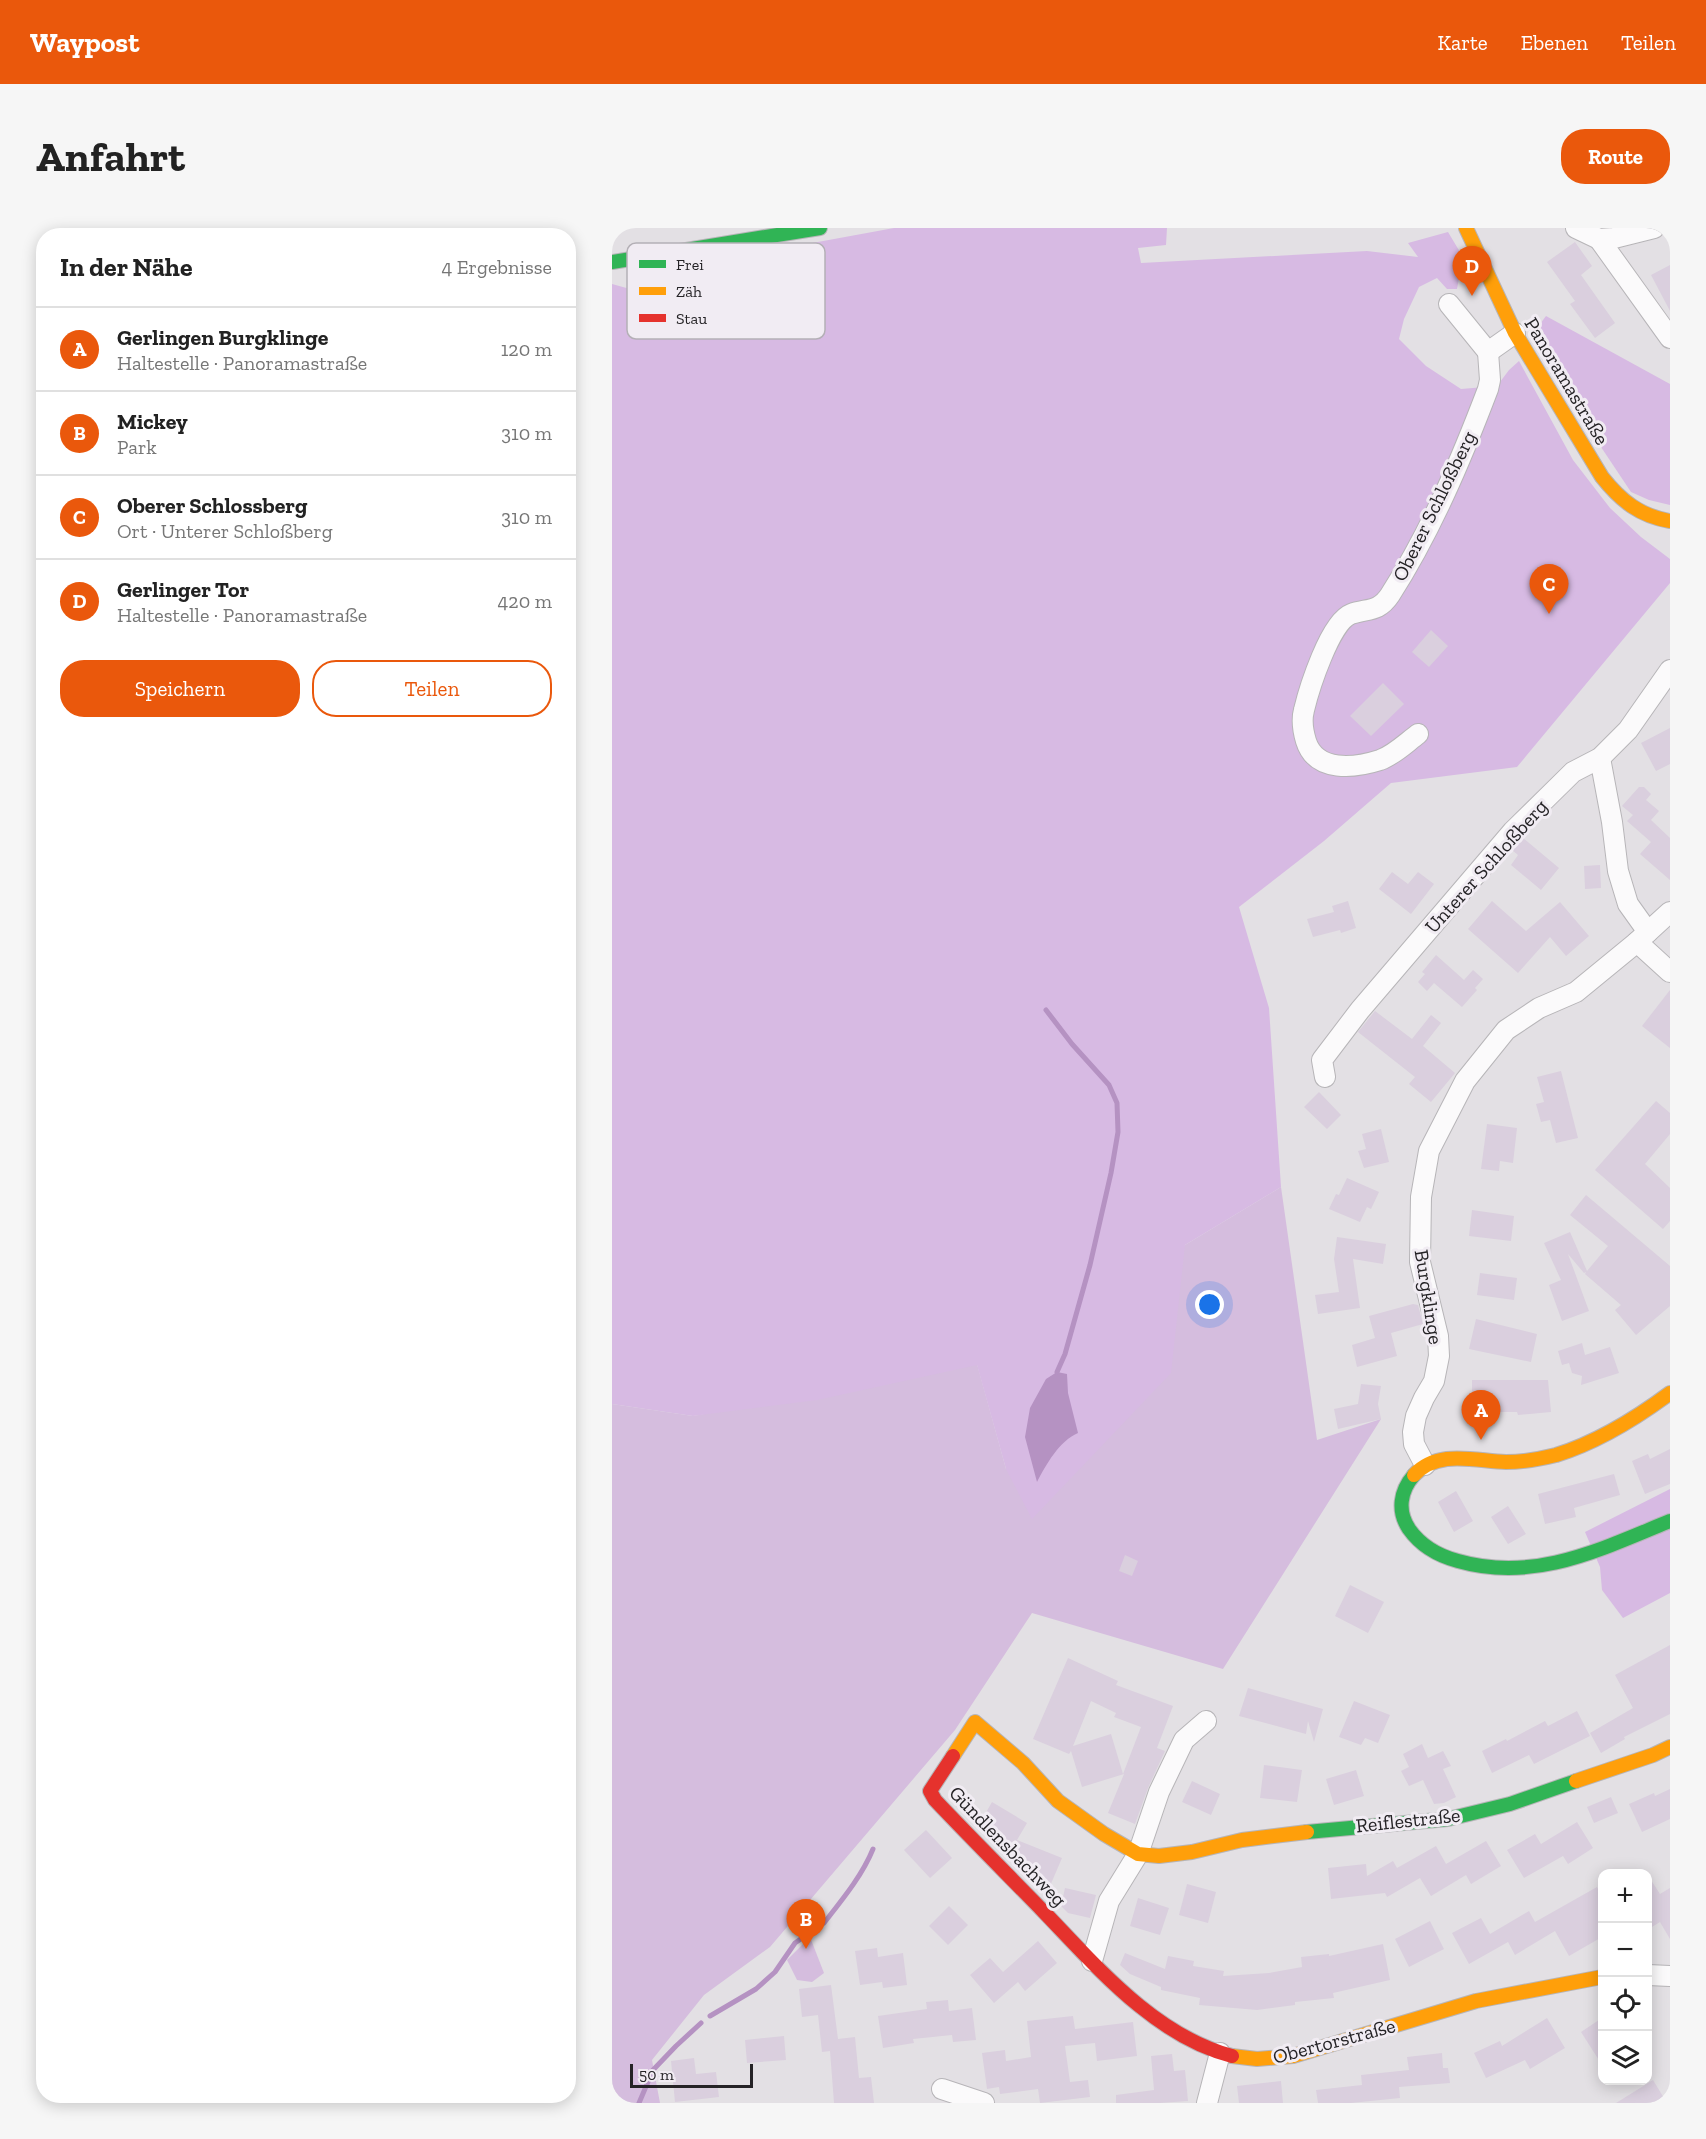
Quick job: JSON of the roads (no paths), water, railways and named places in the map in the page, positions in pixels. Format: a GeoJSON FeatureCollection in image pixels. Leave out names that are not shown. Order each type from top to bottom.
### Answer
{"type":"FeatureCollection","features":[{"type":"Feature","properties":{"kind":"street"},"geometry":{"type":"LineString","coordinates":[[728,243],[820,228]]}},
{"type":"Feature","properties":{"kind":"street","name":"Panoramastraße"},"geometry":{"type":"LineString","coordinates":[[1466,228],[1515,333],[1612,490],[1634,510],[1645,516],[1670,520]]}},
{"type":"Feature","properties":{"kind":"street"},"geometry":{"type":"LineString","coordinates":[[1576,228],[1599,239],[1670,338]]}},
{"type":"Feature","properties":{"kind":"street"},"geometry":{"type":"LineString","coordinates":[[1599,239],[1614,238],[1654,228]]}},
{"type":"Feature","properties":{"kind":"street"},"geometry":{"type":"LineString","coordinates":[[612,262],[627,260]]}},
{"type":"Feature","properties":{"kind":"street"},"geometry":{"type":"LineString","coordinates":[[1449,304],[1488,352],[1515,333]]}},
{"type":"Feature","properties":{"kind":"street","name":"Oberer Schloßberg"},"geometry":{"type":"LineString","coordinates":[[1418,734],[1382,759],[1359,765],[1340,766],[1323,763],[1308,749],[1302,729],[1303,714],[1332,631],[1341,620],[1350,614],[1373,610],[1388,597],[1434,516],[1452,480],[1488,389],[1490,380],[1488,352]]}},
{"type":"Feature","properties":{"kind":"street","name":"Unterer Schloßberg"},"geometry":{"type":"LineString","coordinates":[[1325,1077],[1322,1060],[1367,1002],[1471,879],[1513,831],[1573,772],[1600,758],[1628,730],[1670,670]]}},
{"type":"Feature","properties":{"kind":"street"},"geometry":{"type":"LineString","coordinates":[[1600,758],[1618,871],[1628,904],[1643,937],[1670,972]]}},
{"type":"Feature","properties":{"kind":"street","name":"Burgklinge"},"geometry":{"type":"LineString","coordinates":[[1425,1465],[1414,1444],[1413,1431],[1416,1416],[1434,1381],[1439,1356],[1438,1336],[1420,1262],[1421,1197],[1429,1151],[1465,1081],[1506,1030],[1539,1008],[1576,992],[1670,912]]}},
{"type":"Feature","properties":{"kind":"street"},"geometry":{"type":"LineString","coordinates":[[1670,1394],[1648,1410],[1599,1438],[1556,1455],[1515,1462],[1449,1458],[1436,1460],[1425,1465],[1413,1476],[1404,1490],[1401,1503],[1403,1520],[1413,1535],[1426,1547],[1444,1557],[1498,1570],[1553,1565],[1583,1556],[1670,1521]]}},
{"type":"Feature","properties":{"kind":"street"},"geometry":{"type":"LineString","coordinates":[[1092,1961],[1109,1901],[1138,1854],[1159,1792],[1184,1740],[1206,1721]]}},
{"type":"Feature","properties":{"kind":"street","name":"Reiflestraße"},"geometry":{"type":"LineString","coordinates":[[975,1722],[1023,1763],[1058,1801],[1104,1834],[1138,1854],[1159,1856],[1192,1852],[1242,1840],[1319,1830],[1448,1819],[1510,1804],[1653,1755],[1670,1747]]}},
{"type":"Feature","properties":{"kind":"street","name":"Gündlensbachweg"},"geometry":{"type":"LineString","coordinates":[[975,1722],[930,1791],[935,1800],[1092,1961]]}},
{"type":"Feature","properties":{"kind":"street","name":"Obertorstraße"},"geometry":{"type":"LineString","coordinates":[[1092,1961],[1166,2025],[1220,2053],[1265,2060],[1293,2056],[1476,2001],[1598,1978]]}},
{"type":"Feature","properties":{"kind":"street"},"geometry":{"type":"LineString","coordinates":[[1652,1975],[1670,1976]]}},
{"type":"Feature","properties":{"kind":"street"},"geometry":{"type":"LineString","coordinates":[[1207,2103],[1220,2053]]}},
{"type":"Feature","properties":{"kind":"street"},"geometry":{"type":"LineString","coordinates":[[942,2089],[984,2103]]}},
{"type":"Feature","properties":{"kind":"waterway"},"geometry":{"type":"LineString","coordinates":[[1046,1010],[1072,1044],[1109,1085],[1117,1103],[1118,1132],[1090,1265],[1065,1354],[1057,1372]]}},
{"type":"Feature","properties":{"kind":"waterway"},"geometry":{"type":"LineString","coordinates":[[824,1923],[845,1897],[873,1849]]}},
{"type":"Feature","properties":{"kind":"waterway"},"geometry":{"type":"LineString","coordinates":[[710,2016],[756,1989],[775,1972],[795,1943],[812,1931]]}},
{"type":"Feature","properties":{"kind":"waterway"},"geometry":{"type":"LineString","coordinates":[[639,2103],[653,2070],[701,2023]]}},
{"type":"Feature","properties":{"kind":"place","name":"Gerlinger Tor"},"geometry":{"type":"Point","coordinates":[1472,296]}},
{"type":"Feature","properties":{"kind":"place","name":"Oberer Schlossberg"},"geometry":{"type":"Point","coordinates":[1549,614]}},
{"type":"Feature","properties":{"kind":"place","name":"Gerlingen Burgklinge"},"geometry":{"type":"Point","coordinates":[1481,1440]}},
{"type":"Feature","properties":{"kind":"place","name":"Mickey"},"geometry":{"type":"Point","coordinates":[806,1949]}}]}
